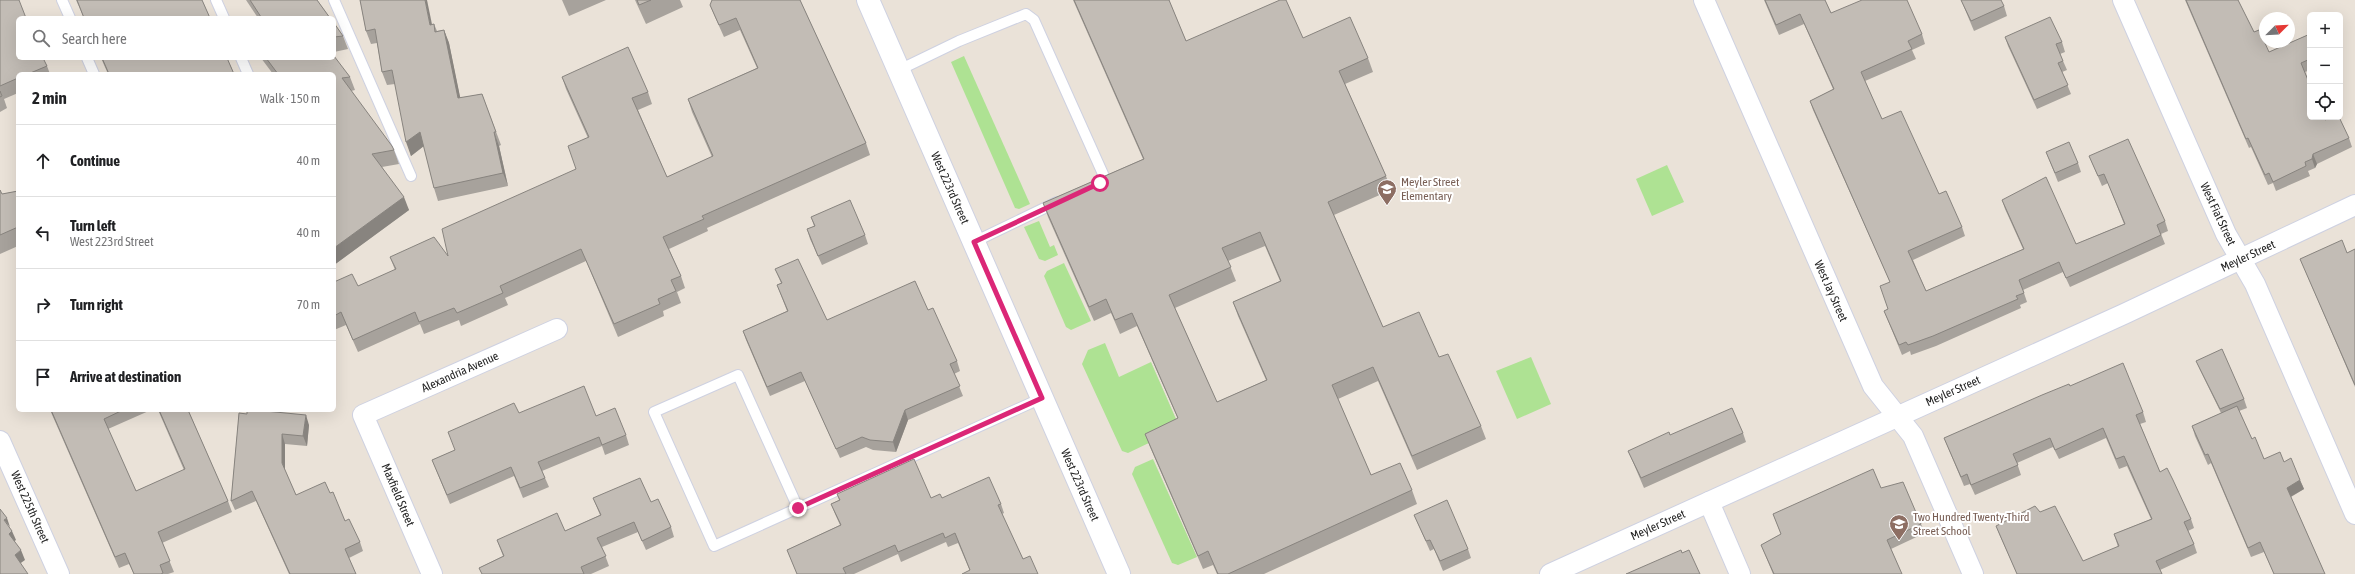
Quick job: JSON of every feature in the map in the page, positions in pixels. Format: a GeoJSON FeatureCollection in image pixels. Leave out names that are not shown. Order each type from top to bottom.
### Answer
{"type":"FeatureCollection","features":[{"type":"Feature","properties":{"kind":"main road","name":"West 223rd Street"},"geometry":{"type":"LineString","coordinates":[[868,0],[1119,574]]}},
{"type":"Feature","properties":{"kind":"street","name":"West Jay Street"},"geometry":{"type":"LineString","coordinates":[[1704,0],[1873,386],[1913,436],[1973,574]]}},
{"type":"Feature","properties":{"kind":"street","name":"West Fiat Street"},"geometry":{"type":"LineString","coordinates":[[2124,0],[2226,234],[2258,291],[2355,514]]}},
{"type":"Feature","properties":{"kind":"street","name":"Meyler Street"},"geometry":{"type":"LineString","coordinates":[[1550,574],[2241,259],[2355,205]]}},
{"type":"Feature","properties":{"kind":"street","name":"Alexandria Avenue"},"geometry":{"type":"LineString","coordinates":[[363,415],[557,329]]}},
{"type":"Feature","properties":{"kind":"street","name":"Maxfield Street"},"geometry":{"type":"LineString","coordinates":[[363,415],[432,574]]}},
{"type":"Feature","properties":{"kind":"street","name":"West 225th Street"},"geometry":{"type":"LineString","coordinates":[[0,441],[59,574]]}},
{"type":"Feature","properties":{"kind":"street"},"geometry":{"type":"LineString","coordinates":[[1709,502],[1740,574]]}},
{"type":"Feature","properties":{"kind":"lane"},"geometry":{"type":"LineString","coordinates":[[62,0],[69,16]]}},
{"type":"Feature","properties":{"kind":"lane"},"geometry":{"type":"LineString","coordinates":[[216,0],[223,16]]}},
{"type":"Feature","properties":{"kind":"lane"},"geometry":{"type":"LineString","coordinates":[[334,0],[411,176]]}},
{"type":"Feature","properties":{"kind":"lane"},"geometry":{"type":"LineString","coordinates":[[899,70],[959,41],[1026,14],[1034,20],[1103,174],[1100,183],[1082,191]]}},
{"type":"Feature","properties":{"kind":"lane"},"geometry":{"type":"LineString","coordinates":[[88,60],[93,72]]}},
{"type":"Feature","properties":{"kind":"lane"},"geometry":{"type":"LineString","coordinates":[[242,60],[247,72]]}},
{"type":"Feature","properties":{"kind":"lane"},"geometry":{"type":"LineString","coordinates":[[974,242],[1069,197]]}},
{"type":"Feature","properties":{"kind":"lane"},"geometry":{"type":"LineString","coordinates":[[798,508],[738,375],[654,412],[714,546],[1042,398]]}},
{"type":"Feature","properties":{"kind":"green space"},"geometry":{"type":"Polygon","coordinates":[[[964,56],[1030,204],[1019,209],[1015,208],[951,62],[964,56]]]}},
{"type":"Feature","properties":{"kind":"green space"},"geometry":{"type":"Polygon","coordinates":[[[1667,165],[1684,202],[1652,216],[1636,179],[1667,165]]]}},
{"type":"Feature","properties":{"kind":"green space"},"geometry":{"type":"Polygon","coordinates":[[[1039,221],[1050,247],[1054,245],[1058,255],[1045,261],[1039,259],[1024,227],[1039,221]]]}},
{"type":"Feature","properties":{"kind":"green space"},"geometry":{"type":"Polygon","coordinates":[[[1064,263],[1091,321],[1071,330],[1066,327],[1044,276],[1047,271],[1064,263]]]}},
{"type":"Feature","properties":{"kind":"green space"},"geometry":{"type":"Polygon","coordinates":[[[1105,343],[1119,377],[1151,362],[1180,428],[1128,453],[1122,451],[1082,364],[1088,350],[1105,343]]]}},
{"type":"Feature","properties":{"kind":"green space"},"geometry":{"type":"Polygon","coordinates":[[[1531,357],[1551,404],[1517,419],[1496,371],[1531,357]]]}},
{"type":"Feature","properties":{"kind":"green space"},"geometry":{"type":"Polygon","coordinates":[[[1153,459],[1197,557],[1178,565],[1172,563],[1132,474],[1135,467],[1153,459]]]}},
{"type":"Feature","properties":{"kind":"building"},"geometry":{"type":"Polygon","coordinates":[[[0,0],[19,0],[25,16],[16,16],[16,60],[44,60],[47,66],[33,72],[16,72],[16,79],[0,86],[0,0]]]}},
{"type":"Feature","properties":{"kind":"building"},"geometry":{"type":"Polygon","coordinates":[[[77,0],[202,0],[209,16],[83,16],[77,0]]]}},
{"type":"Feature","properties":{"kind":"building"},"geometry":{"type":"Polygon","coordinates":[[[250,0],[317,0],[329,16],[260,16],[250,0]]]}},
{"type":"Feature","properties":{"kind":"building"},"geometry":{"type":"Polygon","coordinates":[[[360,0],[425,0],[430,25],[434,24],[435,32],[444,30],[458,98],[482,94],[496,132],[494,132],[503,173],[434,188],[420,132],[406,142],[392,70],[382,72],[375,29],[366,31],[360,0]]]}},
{"type":"Feature","properties":{"kind":"building"},"geometry":{"type":"Polygon","coordinates":[[[637,0],[651,0],[639,5],[637,0]]]}},
{"type":"Feature","properties":{"kind":"building"},"geometry":{"type":"Polygon","coordinates":[[[712,0],[800,0],[866,143],[702,216],[704,219],[663,237],[681,276],[671,280],[676,291],[658,299],[660,304],[614,324],[581,249],[500,286],[503,293],[457,313],[454,308],[419,322],[415,312],[353,340],[341,312],[336,315],[336,281],[352,274],[358,286],[396,269],[390,257],[434,237],[448,256],[442,229],[576,169],[568,146],[589,137],[562,77],[628,47],[648,92],[632,98],[667,177],[713,156],[688,99],[758,68],[736,18],[719,25],[710,5],[712,0]]]}},
{"type":"Feature","properties":{"kind":"building"},"geometry":{"type":"Polygon","coordinates":[[[1074,0],[1169,0],[1186,41],[1280,0],[1286,0],[1303,38],[1350,17],[1368,58],[1339,71],[1386,176],[1328,202],[1383,327],[1419,312],[1439,357],[1448,354],[1481,426],[1412,456],[1373,367],[1332,385],[1371,475],[1400,463],[1412,490],[1228,574],[1218,574],[1208,551],[1198,556],[1145,434],[1178,418],[1132,313],[1115,320],[1106,299],[1089,307],[1043,203],[1144,159],[1074,0]],[[1260,232],[1222,248],[1231,267],[1169,295],[1217,402],[1267,380],[1233,302],[1281,281],[1260,232]]]}},
{"type":"Feature","properties":{"kind":"building"},"geometry":{"type":"Polygon","coordinates":[[[1765,0],[1825,0],[1831,13],[1862,0],[1907,0],[1922,34],[1908,41],[1912,49],[1861,72],[1882,119],[1901,111],[1939,194],[1946,191],[1962,227],[1908,251],[1926,291],[2024,249],[2002,200],[2046,177],[2076,244],[2125,224],[2104,174],[2098,176],[2089,156],[2128,139],[2165,221],[2157,225],[2161,235],[2066,278],[2059,262],[2019,280],[2024,293],[2016,296],[2018,299],[1933,336],[1908,345],[1906,342],[1899,345],[1884,311],[1888,309],[1880,286],[1890,282],[1810,101],[1834,89],[1800,14],[1776,25],[1765,0]]]}},
{"type":"Feature","properties":{"kind":"building"},"geometry":{"type":"Polygon","coordinates":[[[1961,0],[2001,0],[2004,6],[1971,21],[1961,0]]]}},
{"type":"Feature","properties":{"kind":"building"},"geometry":{"type":"Polygon","coordinates":[[[2186,0],[2238,0],[2254,32],[2259,30],[2259,48],[2267,48],[2269,52],[2278,48],[2295,48],[2295,41],[2307,35],[2307,60],[2301,63],[2307,78],[2307,120],[2340,120],[2349,138],[2313,154],[2312,159],[2305,162],[2306,166],[2273,182],[2269,173],[2265,175],[2248,138],[2246,139],[2186,0]]]}},
{"type":"Feature","properties":{"kind":"building"},"geometry":{"type":"Polygon","coordinates":[[[2050,17],[2062,42],[2056,44],[2063,61],[2058,63],[2068,85],[2034,100],[2005,37],[2050,17]]]}},
{"type":"Feature","properties":{"kind":"building"},"geometry":{"type":"Polygon","coordinates":[[[336,26],[343,36],[336,37],[336,26]]]}},
{"type":"Feature","properties":{"kind":"building"},"geometry":{"type":"Polygon","coordinates":[[[336,59],[350,77],[342,78],[394,150],[372,154],[404,197],[336,247],[336,72],[276,72],[268,60],[336,60],[336,59]]]}},
{"type":"Feature","properties":{"kind":"building"},"geometry":{"type":"Polygon","coordinates":[[[103,60],[228,60],[233,72],[108,72],[103,60]]]}},
{"type":"Feature","properties":{"kind":"building"},"geometry":{"type":"Polygon","coordinates":[[[2069,142],[2078,163],[2055,173],[2046,152],[2069,142]]]}},
{"type":"Feature","properties":{"kind":"building"},"geometry":{"type":"Polygon","coordinates":[[[0,190],[2,194],[16,191],[16,228],[0,235],[0,190]]]}},
{"type":"Feature","properties":{"kind":"building"},"geometry":{"type":"Polygon","coordinates":[[[850,200],[865,235],[818,256],[807,229],[815,226],[811,217],[850,200]]]}},
{"type":"Feature","properties":{"kind":"building"},"geometry":{"type":"Polygon","coordinates":[[[2342,240],[2347,253],[2355,249],[2355,385],[2300,259],[2342,240]]]}},
{"type":"Feature","properties":{"kind":"building"},"geometry":{"type":"Polygon","coordinates":[[[798,259],[827,320],[915,281],[928,310],[933,308],[957,361],[950,364],[960,386],[905,410],[893,442],[870,440],[862,437],[836,449],[801,372],[767,387],[743,331],[788,311],[777,285],[782,283],[775,269],[798,259]]]}},
{"type":"Feature","properties":{"kind":"building"},"geometry":{"type":"Polygon","coordinates":[[[2222,349],[2244,399],[2220,409],[2196,361],[2222,349]]]}},
{"type":"Feature","properties":{"kind":"building"},"geometry":{"type":"Polygon","coordinates":[[[2123,363],[2143,412],[2136,415],[2160,472],[2167,468],[2191,519],[2184,522],[2194,544],[2156,561],[2162,574],[2017,574],[1996,526],[2035,506],[2040,512],[2055,506],[2083,561],[2119,546],[2114,534],[2152,519],[2124,456],[2116,459],[2103,428],[2055,450],[2050,438],[2013,454],[2018,465],[1971,485],[1967,474],[1961,477],[1944,438],[2042,395],[2069,384],[2070,386],[2123,363]]]}},
{"type":"Feature","properties":{"kind":"building"},"geometry":{"type":"Polygon","coordinates":[[[584,386],[596,416],[615,408],[626,435],[602,445],[599,437],[538,462],[545,478],[520,488],[511,467],[447,495],[432,460],[455,450],[448,432],[514,403],[519,413],[584,386]]]}},
{"type":"Feature","properties":{"kind":"building"},"geometry":{"type":"Polygon","coordinates":[[[2237,406],[2252,439],[2255,437],[2264,459],[2280,452],[2284,462],[2291,458],[2300,480],[2287,488],[2325,574],[2274,574],[2260,542],[2248,548],[2208,454],[2205,455],[2192,426],[2237,406]]]}},
{"type":"Feature","properties":{"kind":"building"},"geometry":{"type":"Polygon","coordinates":[[[1732,408],[1743,433],[1641,478],[1628,451],[1669,432],[1670,435],[1732,408]]]}},
{"type":"Feature","properties":{"kind":"building"},"geometry":{"type":"Polygon","coordinates":[[[52,412],[119,412],[104,419],[136,491],[185,469],[160,412],[189,412],[228,501],[158,532],[170,561],[160,565],[163,573],[161,574],[134,574],[125,553],[115,557],[52,412]]]}},
{"type":"Feature","properties":{"kind":"building"},"geometry":{"type":"Polygon","coordinates":[[[247,412],[275,412],[306,415],[303,436],[282,434],[282,463],[296,495],[325,482],[330,493],[333,492],[345,521],[349,519],[360,542],[345,549],[356,574],[290,574],[252,491],[231,501],[239,413],[247,414],[247,412]]]}},
{"type":"Feature","properties":{"kind":"building"},"geometry":{"type":"Polygon","coordinates":[[[914,459],[931,498],[940,494],[942,498],[989,477],[1001,504],[998,505],[1023,559],[1030,556],[1038,574],[962,574],[970,570],[955,533],[945,538],[943,533],[898,552],[895,545],[843,568],[846,574],[797,574],[787,550],[841,525],[831,504],[840,500],[837,494],[914,459]]]}},
{"type":"Feature","properties":{"kind":"building"},"geometry":{"type":"Polygon","coordinates":[[[1873,469],[1881,488],[1903,482],[1921,524],[1887,540],[1902,574],[1774,574],[1761,545],[1781,534],[1773,514],[1873,469]]]}},
{"type":"Feature","properties":{"kind":"building"},"geometry":{"type":"Polygon","coordinates":[[[640,478],[651,502],[658,499],[671,527],[642,541],[634,522],[597,538],[606,556],[581,567],[584,574],[482,574],[479,568],[504,556],[497,540],[557,513],[565,531],[601,515],[593,498],[640,478]]]}},
{"type":"Feature","properties":{"kind":"building"},"geometry":{"type":"Polygon","coordinates":[[[1447,500],[1468,549],[1440,561],[1430,540],[1426,541],[1414,515],[1447,500]]]}},
{"type":"Feature","properties":{"kind":"building"},"geometry":{"type":"Polygon","coordinates":[[[0,509],[7,518],[4,520],[12,531],[9,534],[21,550],[15,555],[28,574],[0,574],[0,509]]]}},
{"type":"Feature","properties":{"kind":"building"},"geometry":{"type":"Polygon","coordinates":[[[1681,550],[1682,553],[1689,550],[1700,574],[1626,574],[1681,550]]]}},
{"type":"Feature","properties":{"kind":"place","name":"Meyler Street Elementary"},"geometry":{"type":"Point","coordinates":[1387,206]}},
{"type":"Feature","properties":{"kind":"place","name":"Two Hundred Twenty-Third Street School"},"geometry":{"type":"Point","coordinates":[1899,541]}},
{"type":"Feature","properties":{"kind":"route"},"geometry":{"type":"LineString","coordinates":[[798,508],[1042,398],[974,242],[1037,211],[1100,183]]}}]}
